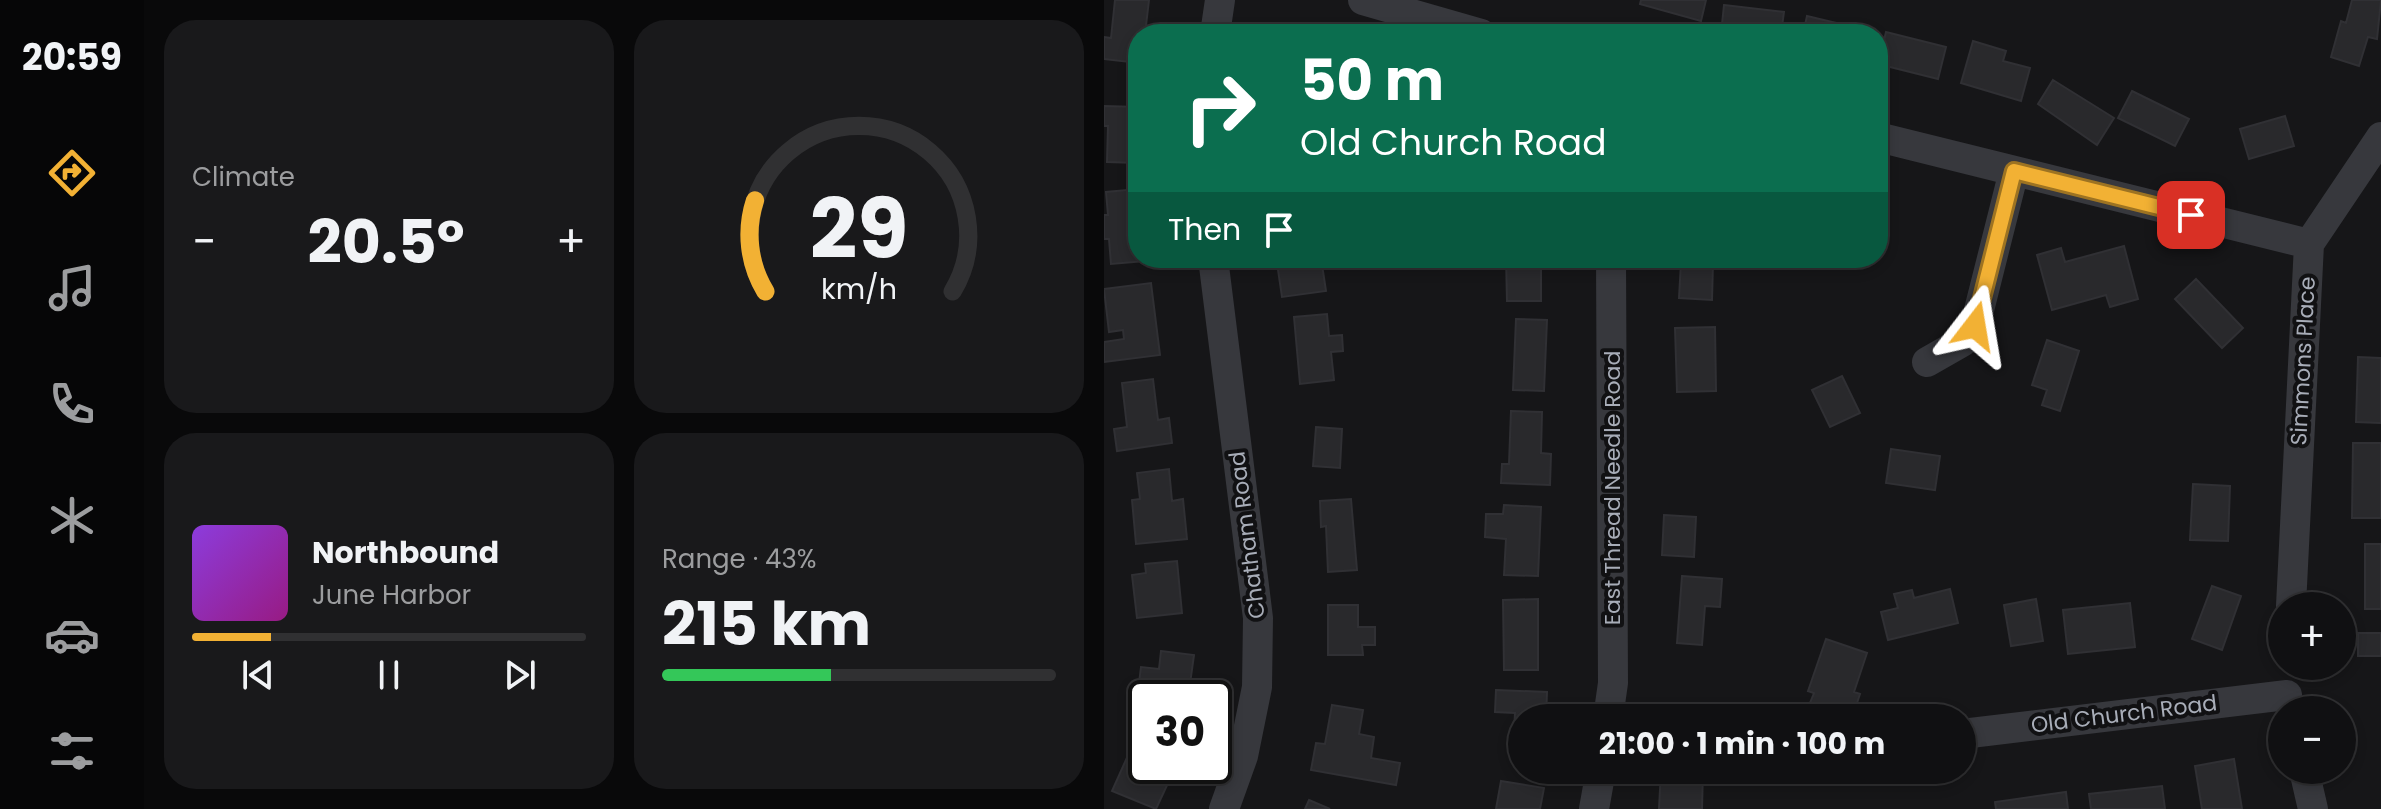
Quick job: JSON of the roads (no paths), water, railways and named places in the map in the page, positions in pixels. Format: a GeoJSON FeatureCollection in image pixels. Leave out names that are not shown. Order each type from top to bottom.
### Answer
{"type":"FeatureCollection","features":[{"type":"Feature","properties":{"kind":"street"},"geometry":{"type":"LineString","coordinates":[[1216,24],[1220,0]]}},
{"type":"Feature","properties":{"kind":"street"},"geometry":{"type":"LineString","coordinates":[[1363,0],[1446,24]]}},
{"type":"Feature","properties":{"kind":"street","name":"Simmons Place"},"geometry":{"type":"LineString","coordinates":[[2292,592],[2309,244],[2381,137]]}},
{"type":"Feature","properties":{"kind":"street"},"geometry":{"type":"LineString","coordinates":[[1888,140],[2309,244]]}},
{"type":"Feature","properties":{"kind":"street"},"geometry":{"type":"LineString","coordinates":[[1927,362],[1962,342],[1975,326],[2014,171]]}},
{"type":"Feature","properties":{"kind":"street","name":"Chatham Road"},"geometry":{"type":"LineString","coordinates":[[1214,268],[1258,618],[1257,687],[1243,756],[1224,809]]}},
{"type":"Feature","properties":{"kind":"street","name":"East Thread Needle Road"},"geometry":{"type":"LineString","coordinates":[[1610,704],[1613,683],[1611,268]]}},
{"type":"Feature","properties":{"kind":"street","name":"Old Church Road"},"geometry":{"type":"LineString","coordinates":[[1976,732],[2288,690]]}},
{"type":"Feature","properties":{"kind":"street"},"geometry":{"type":"LineString","coordinates":[[1594,809],[1598,784]]}},
{"type":"Feature","properties":{"kind":"street"},"geometry":{"type":"LineString","coordinates":[[2307,784],[2313,809]]}}]}
